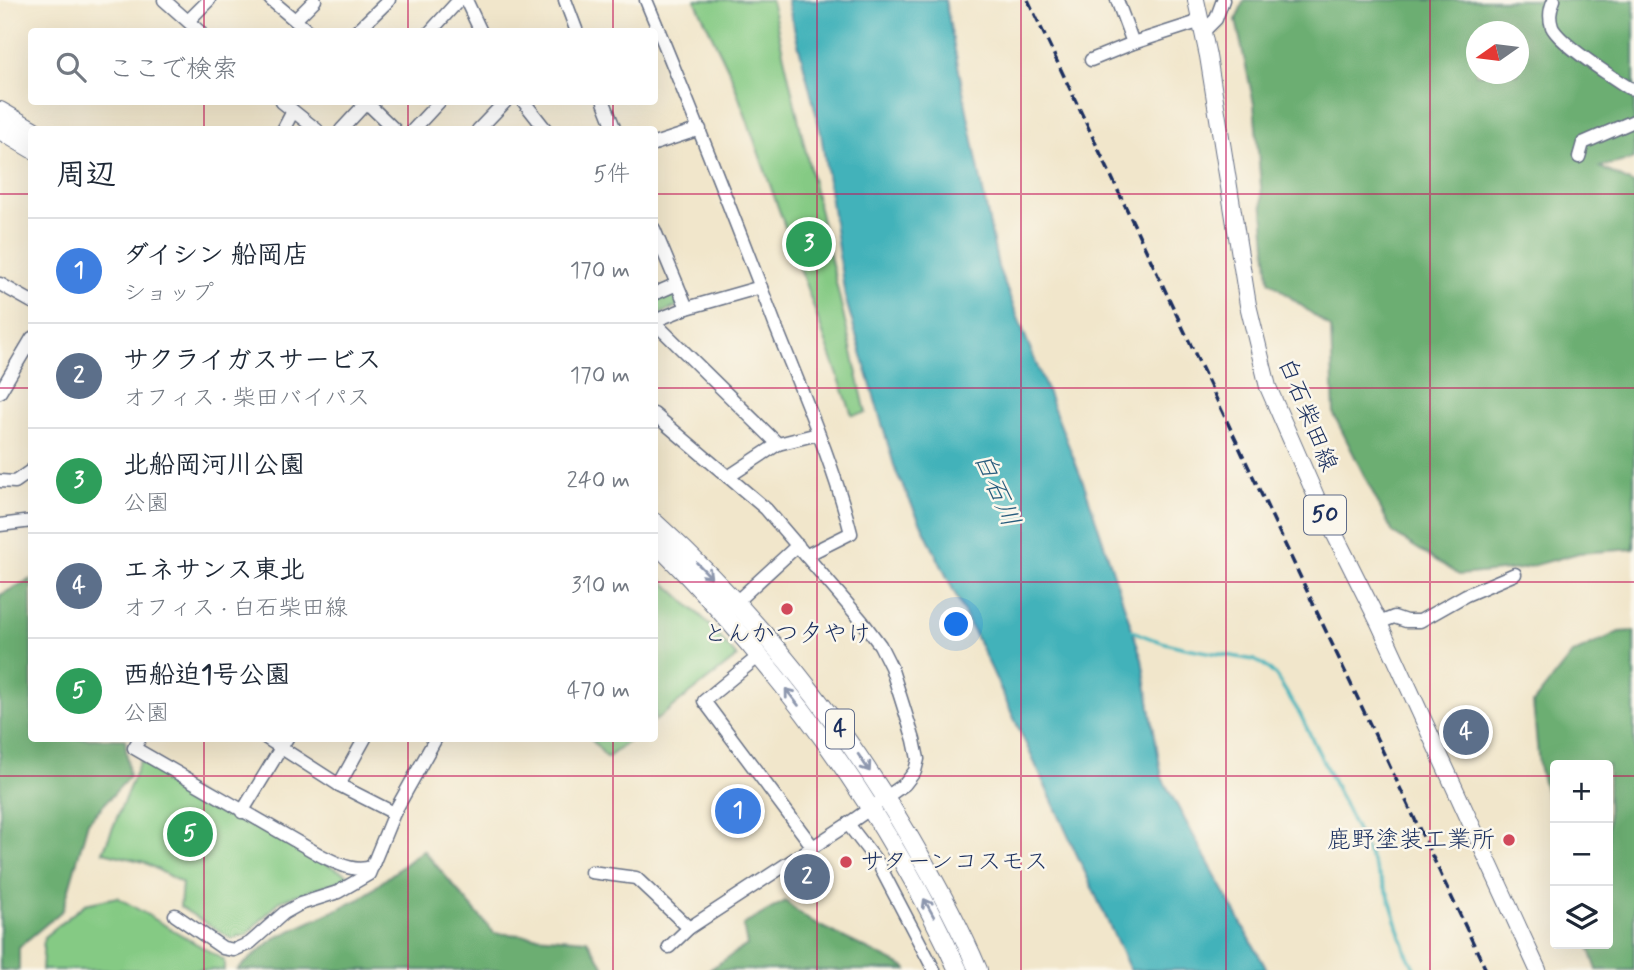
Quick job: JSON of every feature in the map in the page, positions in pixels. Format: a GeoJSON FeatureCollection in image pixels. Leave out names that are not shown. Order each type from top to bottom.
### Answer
{"type":"FeatureCollection","features":[{"type":"Feature","properties":{"kind":"highway"},"geometry":{"type":"LineString","coordinates":[[0,111],[28,127]]}},
{"type":"Feature","properties":{"kind":"highway"},"geometry":{"type":"LineString","coordinates":[[0,130],[28,147]]}},
{"type":"Feature","properties":{"kind":"highway","name":"4"},"geometry":{"type":"LineString","coordinates":[[658,526],[736,602],[804,680],[847,738],[958,970]]}},
{"type":"Feature","properties":{"kind":"highway","name":"4"},"geometry":{"type":"LineString","coordinates":[[658,545],[760,656],[879,802],[936,882],[978,970]]}},
{"type":"Feature","properties":{"kind":"main road","name":"白石柴田線"},"geometry":{"type":"LineString","coordinates":[[1196,0],[1248,305],[1268,387],[1318,501],[1379,623],[1538,970]]}},
{"type":"Feature","properties":{"kind":"street"},"geometry":{"type":"LineString","coordinates":[[163,0],[196,28]]}},
{"type":"Feature","properties":{"kind":"street"},"geometry":{"type":"LineString","coordinates":[[188,21],[209,0]]}},
{"type":"Feature","properties":{"kind":"street"},"geometry":{"type":"LineString","coordinates":[[271,0],[304,28]]}},
{"type":"Feature","properties":{"kind":"street"},"geometry":{"type":"LineString","coordinates":[[295,20],[315,0]]}},
{"type":"Feature","properties":{"kind":"street"},"geometry":{"type":"LineString","coordinates":[[360,28],[389,0]]}},
{"type":"Feature","properties":{"kind":"street"},"geometry":{"type":"LineString","coordinates":[[434,28],[459,0]]}},
{"type":"Feature","properties":{"kind":"street"},"geometry":{"type":"LineString","coordinates":[[466,0],[479,28]]}},
{"type":"Feature","properties":{"kind":"street"},"geometry":{"type":"LineString","coordinates":[[565,0],[576,28]]}},
{"type":"Feature","properties":{"kind":"street"},"geometry":{"type":"LineString","coordinates":[[646,0],[658,28]]}},
{"type":"Feature","properties":{"kind":"street"},"geometry":{"type":"LineString","coordinates":[[1117,0],[1133,43]]}},
{"type":"Feature","properties":{"kind":"street"},"geometry":{"type":"LineString","coordinates":[[1091,60],[1133,43],[1202,27],[1216,19],[1223,0]]}},
{"type":"Feature","properties":{"kind":"street"},"geometry":{"type":"LineString","coordinates":[[1554,0],[1550,16],[1557,34],[1584,57],[1634,89]]}},
{"type":"Feature","properties":{"kind":"street"},"geometry":{"type":"LineString","coordinates":[[658,28],[700,128],[818,434],[850,533],[803,550],[736,602]]}},
{"type":"Feature","properties":{"kind":"street"},"geometry":{"type":"LineString","coordinates":[[283,126],[286,105]]}},
{"type":"Feature","properties":{"kind":"street"},"geometry":{"type":"LineString","coordinates":[[287,105],[312,126]]}},
{"type":"Feature","properties":{"kind":"street"},"geometry":{"type":"LineString","coordinates":[[345,126],[363,105]]}},
{"type":"Feature","properties":{"kind":"street"},"geometry":{"type":"LineString","coordinates":[[369,105],[391,126]]}},
{"type":"Feature","properties":{"kind":"street"},"geometry":{"type":"LineString","coordinates":[[417,126],[436,105]]}},
{"type":"Feature","properties":{"kind":"street"},"geometry":{"type":"LineString","coordinates":[[482,126],[502,105]]}},
{"type":"Feature","properties":{"kind":"street"},"geometry":{"type":"LineString","coordinates":[[526,105],[543,126]]}},
{"type":"Feature","properties":{"kind":"street"},"geometry":{"type":"LineString","coordinates":[[605,105],[613,126]]}},
{"type":"Feature","properties":{"kind":"street"},"geometry":{"type":"LineString","coordinates":[[1579,157],[1583,143],[1634,121]]}},
{"type":"Feature","properties":{"kind":"street"},"geometry":{"type":"LineString","coordinates":[[658,143],[700,128]]}},
{"type":"Feature","properties":{"kind":"street"},"geometry":{"type":"LineString","coordinates":[[658,239],[687,308]]}},
{"type":"Feature","properties":{"kind":"street"},"geometry":{"type":"LineString","coordinates":[[0,284],[28,300]]}},
{"type":"Feature","properties":{"kind":"street"},"geometry":{"type":"LineString","coordinates":[[658,291],[677,284]]}},
{"type":"Feature","properties":{"kind":"street"},"geometry":{"type":"LineString","coordinates":[[658,319],[687,308],[761,287]]}},
{"type":"Feature","properties":{"kind":"street"},"geometry":{"type":"LineString","coordinates":[[658,325],[778,444]]}},
{"type":"Feature","properties":{"kind":"street"},"geometry":{"type":"LineString","coordinates":[[0,392],[28,345]]}},
{"type":"Feature","properties":{"kind":"street"},"geometry":{"type":"LineString","coordinates":[[658,417],[766,509],[880,645],[902,701],[914,740],[917,765],[905,784],[689,928],[669,947]]}},
{"type":"Feature","properties":{"kind":"street"},"geometry":{"type":"LineString","coordinates":[[728,477],[778,444],[818,434]]}},
{"type":"Feature","properties":{"kind":"street"},"geometry":{"type":"LineString","coordinates":[[0,481],[15,482],[28,473]]}},
{"type":"Feature","properties":{"kind":"street"},"geometry":{"type":"LineString","coordinates":[[0,525],[28,522]]}},
{"type":"Feature","properties":{"kind":"street"},"geometry":{"type":"LineString","coordinates":[[1379,623],[1394,617],[1406,621],[1420,621],[1466,595],[1515,574]]}},
{"type":"Feature","properties":{"kind":"street"},"geometry":{"type":"LineString","coordinates":[[760,656],[704,701],[813,847]]}},
{"type":"Feature","properties":{"kind":"street"},"geometry":{"type":"LineString","coordinates":[[137,742],[134,748],[242,812],[338,863],[349,868],[366,870],[374,866]]}},
{"type":"Feature","properties":{"kind":"street"},"geometry":{"type":"LineString","coordinates":[[339,785],[363,742]]}},
{"type":"Feature","properties":{"kind":"street"},"geometry":{"type":"LineString","coordinates":[[175,915],[223,948],[234,950],[250,943],[284,913],[300,904],[338,892],[369,874],[394,813],[434,742]]}},
{"type":"Feature","properties":{"kind":"street"},"geometry":{"type":"LineString","coordinates":[[242,812],[284,743],[339,785],[394,813]]}},
{"type":"Feature","properties":{"kind":"street"},"geometry":{"type":"LineString","coordinates":[[848,824],[878,863],[934,970]]}},
{"type":"Feature","properties":{"kind":"street"},"geometry":{"type":"LineString","coordinates":[[591,872],[636,878],[689,928]]}},
{"type":"Feature","properties":{"kind":"green space"},"geometry":{"type":"Polygon","coordinates":[[[695,0],[771,0],[866,413],[852,415],[731,75],[695,0]]]}},
{"type":"Feature","properties":{"kind":"green space"},"geometry":{"type":"Polygon","coordinates":[[[1244,0],[1634,0],[1634,159],[1600,167],[1634,184],[1634,549],[1579,553],[1521,569],[1459,575],[1393,533],[1334,415],[1331,328],[1269,281],[1254,104],[1236,20],[1244,0]]]}},
{"type":"Feature","properties":{"kind":"green space"},"geometry":{"type":"Polygon","coordinates":[[[675,288],[682,304],[660,314],[658,295],[675,288]]]}},
{"type":"Feature","properties":{"kind":"green space"},"geometry":{"type":"Polygon","coordinates":[[[658,577],[705,620],[737,657],[658,719],[658,577]]]}},
{"type":"Feature","properties":{"kind":"green space"},"geometry":{"type":"Polygon","coordinates":[[[28,581],[28,742],[125,742],[129,777],[88,822],[63,910],[19,947],[19,970],[0,970],[0,595],[28,581]]]}},
{"type":"Feature","properties":{"kind":"green space"},"geometry":{"type":"Polygon","coordinates":[[[1634,631],[1634,970],[1597,970],[1590,949],[1613,949],[1613,760],[1550,760],[1550,810],[1539,766],[1533,703],[1572,654],[1619,632],[1634,631]]]}},
{"type":"Feature","properties":{"kind":"green space"},"geometry":{"type":"Polygon","coordinates":[[[594,742],[628,742],[607,758],[594,742]]]}},
{"type":"Feature","properties":{"kind":"green space"},"geometry":{"type":"Polygon","coordinates":[[[140,761],[237,817],[352,877],[281,900],[247,934],[232,939],[180,907],[182,883],[144,862],[103,852],[140,761]]]}},
{"type":"Feature","properties":{"kind":"green space"},"geometry":{"type":"Polygon","coordinates":[[[423,850],[494,933],[587,940],[606,970],[237,970],[275,938],[360,899],[423,850]]]}},
{"type":"Feature","properties":{"kind":"green space"},"geometry":{"type":"Polygon","coordinates":[[[117,897],[224,960],[224,970],[42,970],[44,937],[85,904],[117,897]]]}},
{"type":"Feature","properties":{"kind":"green space"},"geometry":{"type":"Polygon","coordinates":[[[785,901],[810,921],[907,970],[709,970],[747,945],[743,925],[785,901]]]}},
{"type":"Feature","properties":{"kind":"water","name":"白石川"},"geometry":{"type":"Polygon","coordinates":[[[787,0],[945,0],[998,267],[1085,487],[1142,659],[1162,778],[1267,970],[1130,970],[990,666],[896,472],[845,297],[821,133],[787,0]]]}},
{"type":"Feature","properties":{"kind":"waterway"},"geometry":{"type":"LineString","coordinates":[[1131,630],[1176,646],[1254,660],[1276,676],[1300,714],[1388,894],[1406,952],[1415,970]]}},
{"type":"Feature","properties":{"kind":"railway"},"geometry":{"type":"LineString","coordinates":[[1028,0],[1486,970]]}},
{"type":"Feature","properties":{"kind":"place","name":"北船岡河川公園"},"geometry":{"type":"Point","coordinates":[809,244]}},
{"type":"Feature","properties":{"kind":"place","name":"とんかつ夕やけ"},"geometry":{"type":"Point","coordinates":[787,609]}},
{"type":"Feature","properties":{"kind":"place","name":"エネサンス東北"},"geometry":{"type":"Point","coordinates":[1466,732]}},
{"type":"Feature","properties":{"kind":"place","name":"ダイシン 船岡店"},"geometry":{"type":"Point","coordinates":[738,811]}},
{"type":"Feature","properties":{"kind":"place","name":"西船迫1号公園"},"geometry":{"type":"Point","coordinates":[190,834]}},
{"type":"Feature","properties":{"kind":"place","name":"鹿野塗装工業所"},"geometry":{"type":"Point","coordinates":[1509,840]}},
{"type":"Feature","properties":{"kind":"place","name":"サターンコスモス"},"geometry":{"type":"Point","coordinates":[846,862]}},
{"type":"Feature","properties":{"kind":"place","name":"サクライガスサービス"},"geometry":{"type":"Point","coordinates":[807,877]}}]}
